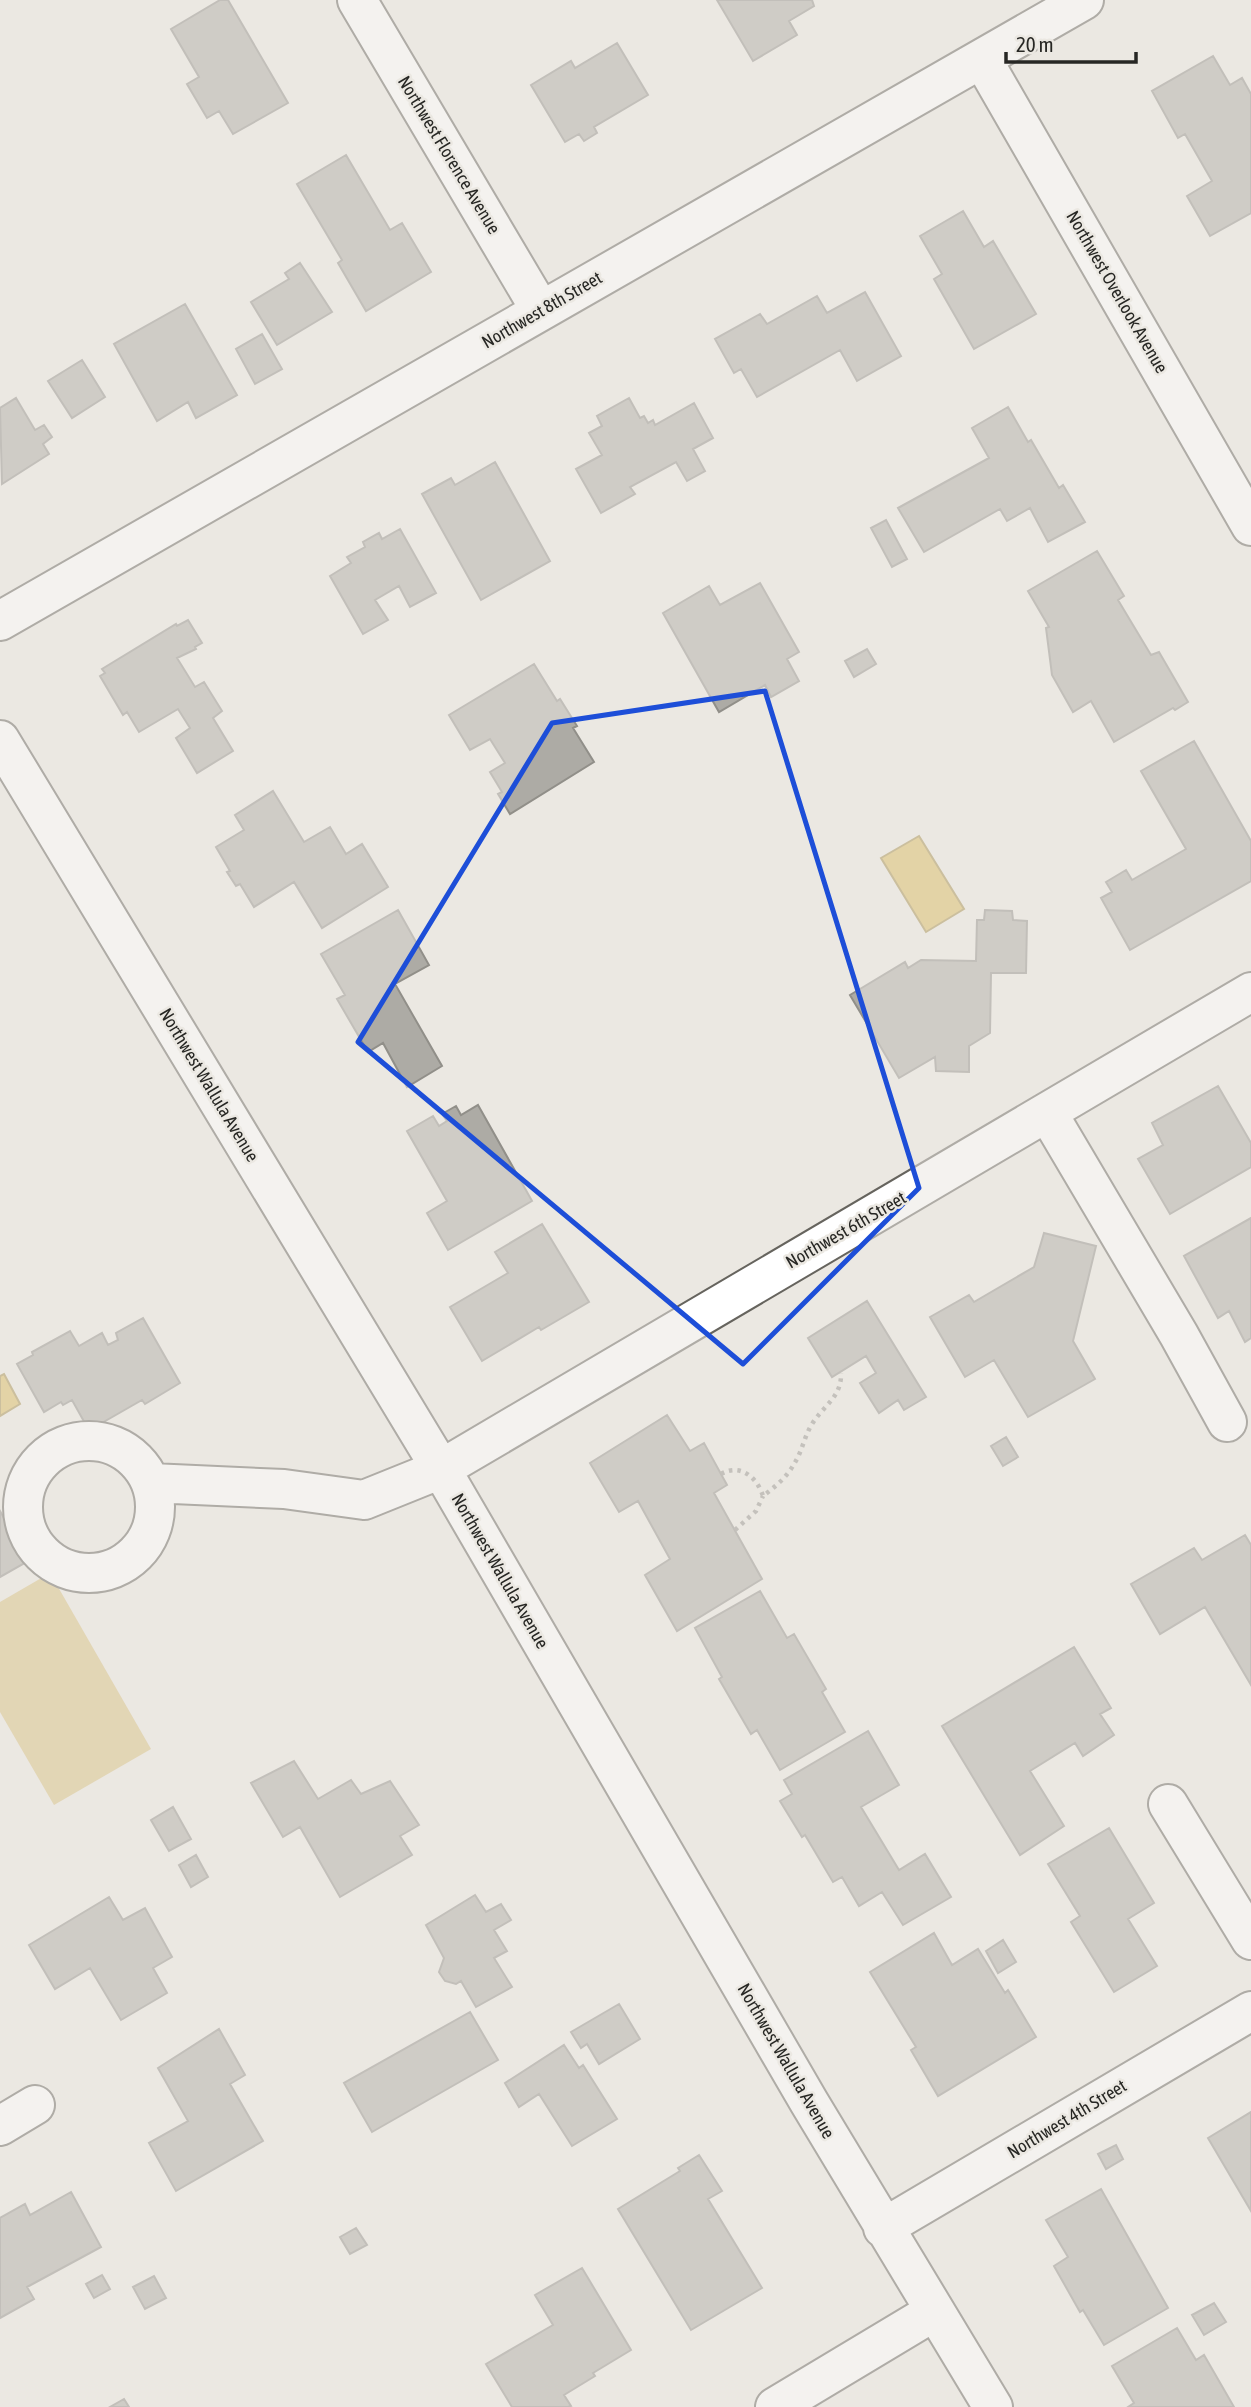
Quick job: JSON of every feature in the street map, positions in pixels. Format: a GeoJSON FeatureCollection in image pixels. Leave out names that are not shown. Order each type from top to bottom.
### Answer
{"type":"FeatureCollection","features":[{"type":"Feature","properties":{"kind":"street","name":"Northwest Florence Avenue"},"geometry":{"type":"LineString","coordinates":[[357,0],[541,311]]}},
{"type":"Feature","properties":{"kind":"street","name":"Northwest 8th Street"},"geometry":{"type":"LineString","coordinates":[[0,621],[1084,0]]}},
{"type":"Feature","properties":{"kind":"street","name":"Northwest Overlook Avenue"},"geometry":{"type":"LineString","coordinates":[[982,59],[1251,526]]}},
{"type":"Feature","properties":{"kind":"street","name":"Northwest Wallula Avenue"},"geometry":{"type":"LineString","coordinates":[[0,740],[440,1469],[883,2228],[993,2407]]}},
{"type":"Feature","properties":{"kind":"street","name":"Northwest 6th Street"},"geometry":{"type":"LineString","coordinates":[[151,1483],[284,1489],[364,1500],[440,1469],[1251,992]]}},
{"type":"Feature","properties":{"kind":"street"},"geometry":{"type":"LineString","coordinates":[[1047,1112],[1179,1335],[1227,1422]]}},
{"type":"Feature","properties":{"kind":"street"},"geometry":{"type":"LineString","coordinates":[[1168,1804],[1251,1940]]}},
{"type":"Feature","properties":{"kind":"street","name":"Northwest 4th Street"},"geometry":{"type":"LineString","coordinates":[[883,2228],[1251,2011]]}},
{"type":"Feature","properties":{"kind":"street"},"geometry":{"type":"LineString","coordinates":[[0,2126],[35,2105]]}},
{"type":"Feature","properties":{"kind":"street"},"geometry":{"type":"LineString","coordinates":[[775,2407],[935,2311]]}},
{"type":"Feature","properties":{"kind":"path"},"geometry":{"type":"LineString","coordinates":[[735,1531],[756,1511],[764,1496],[783,1480],[794,1465],[810,1427],[820,1412],[836,1397],[841,1373]]}},
{"type":"Feature","properties":{"kind":"path"},"geometry":{"type":"LineString","coordinates":[[721,1474],[735,1468],[742,1470],[760,1485],[764,1496]]}},
{"type":"Feature","properties":{"kind":"highlighted area"},"geometry":{"type":"Polygon","coordinates":[[[765,691],[919,1188],[743,1364],[358,1042],[552,723],[765,691]]]}},
{"type":"Feature","properties":{"kind":"shaded area"},"geometry":{"type":"Polygon","coordinates":[[[919,836],[964,909],[926,932],[881,858],[919,836]]]}},
{"type":"Feature","properties":{"kind":"shaded area"},"geometry":{"type":"Polygon","coordinates":[[[4,1374],[20,1404],[0,1416],[0,1376],[4,1374]]]}},
{"type":"Feature","properties":{"kind":"shaded area"},"geometry":{"type":"Polygon","coordinates":[[[50,1573],[151,1749],[54,1805],[0,1712],[0,1602],[50,1573]]]}},
{"type":"Feature","properties":{"kind":"building"},"geometry":{"type":"Polygon","coordinates":[[[220,0],[228,0],[288,103],[233,134],[219,111],[207,118],[187,84],[199,77],[171,29],[220,0]]]}},
{"type":"Feature","properties":{"kind":"building"},"geometry":{"type":"Polygon","coordinates":[[[717,0],[812,0],[814,6],[789,21],[797,35],[753,61],[717,0]]]}},
{"type":"Feature","properties":{"kind":"building"},"geometry":{"type":"Polygon","coordinates":[[[617,43],[648,95],[594,127],[597,133],[584,141],[579,134],[565,142],[531,85],[571,61],[575,68],[617,43]]]}},
{"type":"Feature","properties":{"kind":"building"},"geometry":{"type":"Polygon","coordinates":[[[1213,56],[1230,85],[1242,78],[1251,94],[1251,213],[1210,236],[1187,196],[1212,181],[1185,134],[1178,138],[1152,91],[1213,56]]]}},
{"type":"Feature","properties":{"kind":"building"},"geometry":{"type":"Polygon","coordinates":[[[346,155],[390,230],[402,223],[431,272],[366,311],[338,263],[342,260],[297,184],[346,155]]]}},
{"type":"Feature","properties":{"kind":"building"},"geometry":{"type":"Polygon","coordinates":[[[963,211],[984,247],[993,241],[1036,314],[974,349],[934,279],[942,274],[920,236],[963,211]]]}},
{"type":"Feature","properties":{"kind":"building"},"geometry":{"type":"Polygon","coordinates":[[[300,263],[332,312],[277,345],[251,302],[289,279],[285,273],[300,263]]]}},
{"type":"Feature","properties":{"kind":"building"},"geometry":{"type":"Polygon","coordinates":[[[865,292],[901,356],[857,381],[840,350],[757,397],[741,369],[734,373],[715,339],[760,314],[767,324],[817,296],[827,313],[865,292]]]}},
{"type":"Feature","properties":{"kind":"building"},"geometry":{"type":"Polygon","coordinates":[[[185,304],[237,395],[196,418],[188,402],[157,421],[114,344],[185,304]]]}},
{"type":"Feature","properties":{"kind":"building"},"geometry":{"type":"Polygon","coordinates":[[[262,334],[282,369],[255,384],[236,349],[262,334]]]}},
{"type":"Feature","properties":{"kind":"building"},"geometry":{"type":"Polygon","coordinates":[[[82,360],[105,397],[72,418],[48,381],[82,360]]]}},
{"type":"Feature","properties":{"kind":"building"},"geometry":{"type":"Polygon","coordinates":[[[16,398],[35,430],[44,425],[52,437],[43,444],[49,454],[2,484],[0,408],[16,398]]]}},
{"type":"Feature","properties":{"kind":"building"},"geometry":{"type":"Polygon","coordinates":[[[629,398],[640,418],[644,416],[648,423],[653,420],[655,425],[694,403],[713,438],[693,449],[705,471],[687,481],[676,462],[630,487],[635,494],[601,513],[576,469],[602,455],[589,433],[602,426],[597,416],[629,398]]]}},
{"type":"Feature","properties":{"kind":"building"},"geometry":{"type":"Polygon","coordinates":[[[1008,407],[1028,442],[1031,440],[1059,488],[1063,485],[1085,522],[1048,542],[1030,508],[1007,521],[1000,509],[924,552],[898,508],[989,458],[972,428],[1008,407]]]}},
{"type":"Feature","properties":{"kind":"building"},"geometry":{"type":"Polygon","coordinates":[[[495,462],[550,561],[481,600],[422,494],[451,478],[455,485],[495,462]]]}},
{"type":"Feature","properties":{"kind":"building"},"geometry":{"type":"Polygon","coordinates":[[[886,520],[907,559],[892,567],[871,528],[886,520]]]}},
{"type":"Feature","properties":{"kind":"building"},"geometry":{"type":"Polygon","coordinates":[[[400,529],[436,593],[410,607],[399,586],[375,600],[388,620],[363,634],[330,576],[351,563],[347,557],[365,547],[363,542],[379,533],[382,539],[400,529]]]}},
{"type":"Feature","properties":{"kind":"building"},"geometry":{"type":"Polygon","coordinates":[[[1097,551],[1124,596],[1118,600],[1151,655],[1159,652],[1188,702],[1114,742],[1091,701],[1073,712],[1052,675],[1046,628],[1049,627],[1028,591],[1097,551]]]}},
{"type":"Feature","properties":{"kind":"building"},"geometry":{"type":"Polygon","coordinates":[[[760,583],[799,652],[787,659],[799,681],[771,697],[765,685],[719,712],[663,613],[709,586],[720,605],[760,583]]]}},
{"type":"Feature","properties":{"kind":"building"},"geometry":{"type":"Polygon","coordinates":[[[188,620],[202,643],[177,658],[195,687],[204,682],[222,711],[213,718],[233,751],[197,773],[176,738],[190,728],[178,709],[139,732],[127,712],[123,715],[100,676],[105,673],[102,669],[176,624],[177,626],[188,620]]]}},
{"type":"Feature","properties":{"kind":"building"},"geometry":{"type":"Polygon","coordinates":[[[867,649],[876,664],[854,677],[845,661],[867,649]]]}},
{"type":"Feature","properties":{"kind":"building"},"geometry":{"type":"Polygon","coordinates":[[[534,664],[557,701],[560,699],[577,726],[573,728],[594,762],[510,814],[498,794],[502,792],[490,772],[505,763],[490,739],[470,750],[449,715],[534,664]]]}},
{"type":"Feature","properties":{"kind":"building"},"geometry":{"type":"Polygon","coordinates":[[[1194,741],[1251,841],[1251,881],[1130,950],[1101,898],[1112,892],[1106,882],[1126,870],[1132,880],[1186,849],[1141,771],[1194,741]]]}},
{"type":"Feature","properties":{"kind":"building"},"geometry":{"type":"Polygon","coordinates":[[[273,791],[304,842],[330,827],[346,854],[362,844],[388,887],[322,928],[294,882],[254,907],[240,884],[236,886],[227,872],[230,871],[216,847],[244,830],[235,815],[273,791]]]}},
{"type":"Feature","properties":{"kind":"building"},"geometry":{"type":"Polygon","coordinates":[[[398,910],[429,965],[395,984],[442,1066],[407,1087],[383,1043],[368,1052],[337,999],[345,995],[321,954],[398,910]]]}},
{"type":"Feature","properties":{"kind":"building"},"geometry":{"type":"Polygon","coordinates":[[[985,910],[1012,911],[1013,920],[1027,921],[1026,973],[991,973],[990,1033],[969,1046],[969,1072],[936,1071],[935,1057],[899,1078],[850,995],[905,962],[908,968],[921,960],[976,961],[977,920],[984,920],[985,910]]]}},
{"type":"Feature","properties":{"kind":"building"},"geometry":{"type":"Polygon","coordinates":[[[1218,1086],[1251,1143],[1251,1167],[1170,1214],[1138,1159],[1163,1145],[1152,1123],[1218,1086]]]}},
{"type":"Feature","properties":{"kind":"building"},"geometry":{"type":"Polygon","coordinates":[[[478,1105],[532,1201],[448,1250],[427,1213],[447,1201],[407,1131],[433,1116],[439,1126],[447,1121],[442,1114],[456,1106],[461,1115],[478,1105]]]}},
{"type":"Feature","properties":{"kind":"building"},"geometry":{"type":"Polygon","coordinates":[[[1251,1218],[1251,1338],[1245,1342],[1229,1311],[1218,1318],[1184,1256],[1251,1218]]]}},
{"type":"Feature","properties":{"kind":"building"},"geometry":{"type":"Polygon","coordinates":[[[542,1224],[589,1302],[541,1330],[539,1327],[482,1361],[450,1307],[508,1273],[495,1252],[542,1224]]]}},
{"type":"Feature","properties":{"kind":"building"},"geometry":{"type":"Polygon","coordinates":[[[1044,1233],[1096,1246],[1073,1341],[1095,1379],[1028,1417],[994,1360],[965,1377],[930,1317],[969,1295],[974,1302],[1034,1267],[1044,1233]]]}},
{"type":"Feature","properties":{"kind":"building"},"geometry":{"type":"Polygon","coordinates":[[[867,1301],[926,1397],[904,1410],[898,1400],[879,1413],[860,1383],[876,1373],[866,1356],[832,1377],[808,1338],[867,1301]]]}},
{"type":"Feature","properties":{"kind":"building"},"geometry":{"type":"Polygon","coordinates":[[[143,1318],[180,1383],[145,1404],[142,1400],[93,1428],[89,1423],[86,1425],[72,1400],[63,1405],[61,1402],[44,1412],[17,1364],[33,1355],[32,1352],[70,1331],[79,1346],[102,1333],[108,1345],[118,1340],[116,1333],[143,1318]]]}},
{"type":"Feature","properties":{"kind":"building"},"geometry":{"type":"Polygon","coordinates":[[[667,1415],[690,1451],[704,1443],[727,1485],[714,1493],[762,1579],[677,1631],[645,1575],[670,1559],[638,1501],[619,1512],[590,1463],[667,1415]]]}},
{"type":"Feature","properties":{"kind":"building"},"geometry":{"type":"Polygon","coordinates":[[[1006,1437],[1018,1457],[1003,1466],[991,1446],[1006,1437]]]}},
{"type":"Feature","properties":{"kind":"building"},"geometry":{"type":"Polygon","coordinates":[[[0,1511],[28,1561],[0,1577],[0,1511]]]}},
{"type":"Feature","properties":{"kind":"building"},"geometry":{"type":"Polygon","coordinates":[[[1245,1535],[1251,1545],[1251,1685],[1205,1607],[1160,1634],[1131,1584],[1194,1548],[1202,1560],[1245,1535]]]}},
{"type":"Feature","properties":{"kind":"building"},"geometry":{"type":"Polygon","coordinates":[[[760,1591],[787,1638],[794,1634],[826,1689],[822,1692],[845,1732],[780,1770],[757,1730],[751,1734],[719,1679],[722,1677],[695,1628],[760,1591]]]}},
{"type":"Feature","properties":{"kind":"building"},"geometry":{"type":"Polygon","coordinates":[[[1074,1647],[1111,1708],[1100,1714],[1114,1735],[1083,1756],[1075,1743],[1030,1771],[1064,1826],[1020,1855],[942,1726],[1074,1647]]]}},
{"type":"Feature","properties":{"kind":"building"},"geometry":{"type":"Polygon","coordinates":[[[868,1731],[899,1785],[861,1807],[899,1870],[925,1854],[951,1897],[903,1925],[882,1892],[859,1906],[842,1877],[833,1882],[805,1835],[802,1837],[780,1801],[792,1794],[784,1780],[868,1731]]]}},
{"type":"Feature","properties":{"kind":"building"},"geometry":{"type":"Polygon","coordinates":[[[294,1761],[318,1799],[351,1780],[361,1794],[390,1781],[419,1825],[400,1836],[412,1855],[340,1897],[300,1827],[283,1837],[251,1783],[294,1761]]]}},
{"type":"Feature","properties":{"kind":"building"},"geometry":{"type":"Polygon","coordinates":[[[173,1807],[191,1839],[169,1851],[151,1820],[173,1807]]]}},
{"type":"Feature","properties":{"kind":"building"},"geometry":{"type":"Polygon","coordinates":[[[1109,1828],[1154,1903],[1128,1919],[1157,1966],[1114,1992],[1071,1922],[1080,1916],[1048,1864],[1109,1828]]]}},
{"type":"Feature","properties":{"kind":"building"},"geometry":{"type":"Polygon","coordinates":[[[196,1855],[208,1877],[191,1887],[179,1865],[196,1855]]]}},
{"type":"Feature","properties":{"kind":"building"},"geometry":{"type":"Polygon","coordinates":[[[475,1895],[486,1912],[501,1904],[511,1920],[494,1930],[507,1951],[494,1958],[512,1987],[476,2007],[461,1981],[456,1984],[445,1981],[439,1972],[444,1958],[426,1925],[475,1895]]]}},
{"type":"Feature","properties":{"kind":"building"},"geometry":{"type":"Polygon","coordinates":[[[109,1897],[123,1920],[145,1908],[172,1957],[153,1968],[167,1993],[121,2020],[90,1968],[55,1989],[29,1945],[109,1897]]]}},
{"type":"Feature","properties":{"kind":"building"},"geometry":{"type":"Polygon","coordinates":[[[934,1933],[952,1965],[978,1949],[1005,1993],[1008,1990],[1036,2037],[938,2096],[911,2050],[916,2047],[870,1972],[934,1933]]]}},
{"type":"Feature","properties":{"kind":"building"},"geometry":{"type":"Polygon","coordinates":[[[1003,1940],[1016,1962],[998,1973],[986,1951],[1003,1940]]]}},
{"type":"Feature","properties":{"kind":"building"},"geometry":{"type":"Polygon","coordinates":[[[619,2004],[640,2039],[599,2064],[587,2044],[581,2048],[571,2032],[619,2004]]]}},
{"type":"Feature","properties":{"kind":"building"},"geometry":{"type":"Polygon","coordinates":[[[470,2012],[498,2060],[372,2132],[344,2083],[470,2012]]]}},
{"type":"Feature","properties":{"kind":"building"},"geometry":{"type":"Polygon","coordinates":[[[219,2029],[245,2075],[230,2084],[263,2141],[176,2191],[149,2143],[188,2121],[158,2068],[219,2029]]]}},
{"type":"Feature","properties":{"kind":"building"},"geometry":{"type":"Polygon","coordinates":[[[564,2045],[579,2068],[583,2065],[617,2119],[572,2146],[539,2094],[519,2107],[505,2083],[564,2045]]]}},
{"type":"Feature","properties":{"kind":"building"},"geometry":{"type":"Polygon","coordinates":[[[1251,2112],[1251,2211],[1208,2138],[1251,2112]]]}},
{"type":"Feature","properties":{"kind":"building"},"geometry":{"type":"Polygon","coordinates":[[[1116,2145],[1123,2159],[1106,2169],[1098,2154],[1116,2145]]]}},
{"type":"Feature","properties":{"kind":"building"},"geometry":{"type":"Polygon","coordinates":[[[699,2155],[722,2191],[708,2199],[762,2288],[691,2330],[618,2209],[680,2171],[678,2168],[699,2155]]]}},
{"type":"Feature","properties":{"kind":"building"},"geometry":{"type":"Polygon","coordinates":[[[1101,2189],[1168,2308],[1104,2345],[1083,2310],[1080,2312],[1054,2266],[1068,2257],[1046,2220],[1101,2189]]]}},
{"type":"Feature","properties":{"kind":"building"},"geometry":{"type":"Polygon","coordinates":[[[71,2192],[101,2247],[27,2287],[34,2299],[0,2318],[0,2218],[25,2204],[30,2215],[71,2192]]]}},
{"type":"Feature","properties":{"kind":"building"},"geometry":{"type":"Polygon","coordinates":[[[356,2228],[367,2245],[350,2254],[340,2237],[356,2228]]]}},
{"type":"Feature","properties":{"kind":"building"},"geometry":{"type":"Polygon","coordinates":[[[582,2268],[631,2350],[564,2395],[571,2406],[512,2407],[486,2364],[553,2325],[535,2295],[582,2268]]]}},
{"type":"Feature","properties":{"kind":"building"},"geometry":{"type":"Polygon","coordinates":[[[102,2275],[110,2289],[94,2298],[86,2284],[102,2275]]]}},
{"type":"Feature","properties":{"kind":"building"},"geometry":{"type":"Polygon","coordinates":[[[154,2276],[166,2298],[145,2309],[133,2287],[154,2276]]]}},
{"type":"Feature","properties":{"kind":"building"},"geometry":{"type":"Polygon","coordinates":[[[1214,2303],[1226,2322],[1204,2335],[1192,2315],[1214,2303]]]}},
{"type":"Feature","properties":{"kind":"building"},"geometry":{"type":"Polygon","coordinates":[[[1177,2328],[1196,2360],[1204,2355],[1234,2407],[1128,2407],[1134,2403],[1112,2366],[1177,2328]]]}},
{"type":"Feature","properties":{"kind":"building"},"geometry":{"type":"Polygon","coordinates":[[[124,2399],[129,2407],[110,2407],[124,2399]]]}}]}
